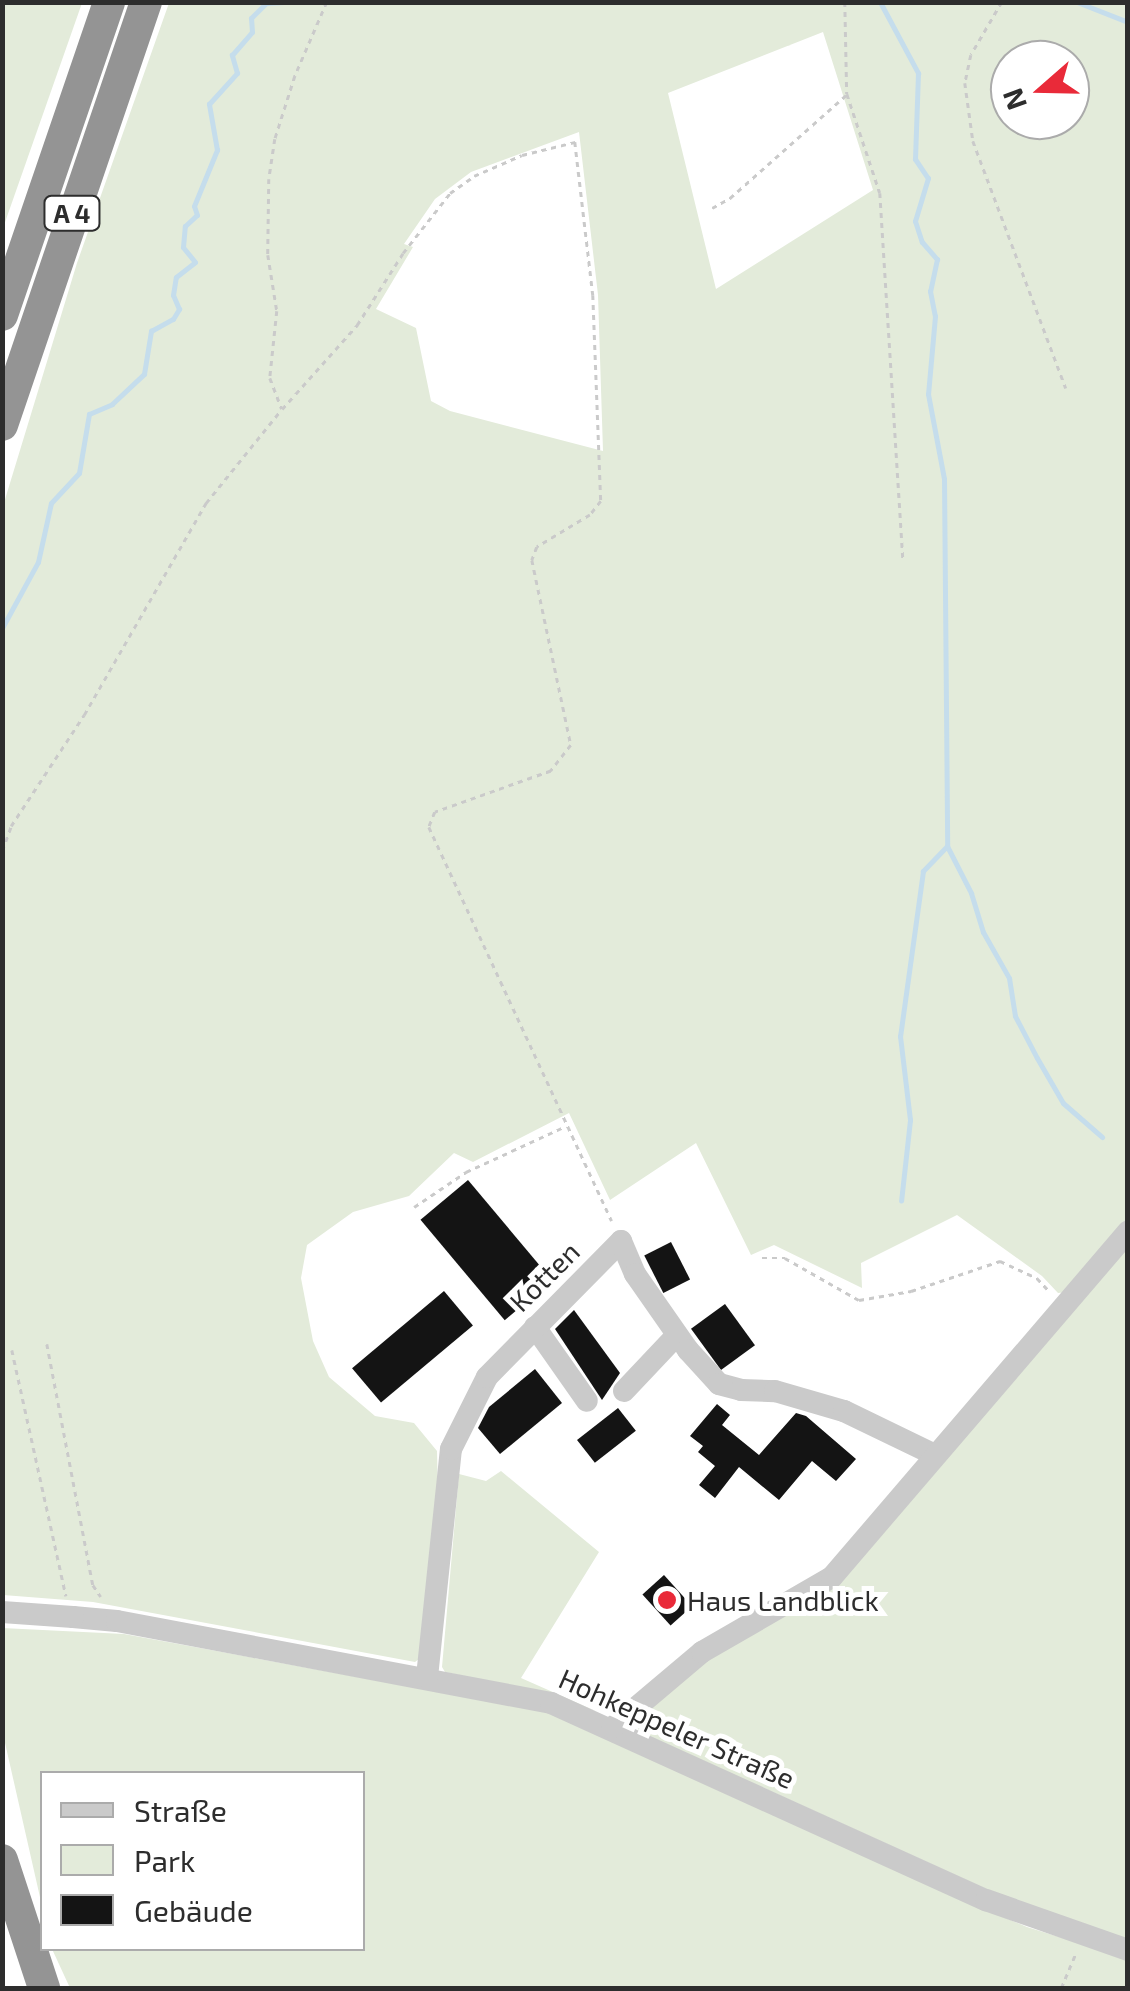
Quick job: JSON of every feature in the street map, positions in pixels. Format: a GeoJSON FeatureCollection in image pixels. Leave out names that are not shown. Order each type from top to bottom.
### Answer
{"type":"FeatureCollection","features":[{"type":"Feature","properties":{"kind":"highway","name":"A 4"},"geometry":{"type":"LineString","coordinates":[[2,315],[109,2]]}},
{"type":"Feature","properties":{"kind":"highway","name":"A 4"},"geometry":{"type":"LineString","coordinates":[[2,425],[146,2]]}},
{"type":"Feature","properties":{"kind":"highway"},"geometry":{"type":"LineString","coordinates":[[2,1860],[44,1988]]}},
{"type":"Feature","properties":{"kind":"street"},"geometry":{"type":"LineString","coordinates":[[612,1728],[702,1652],[832,1577],[933,1454],[1128,1232]]}},
{"type":"Feature","properties":{"kind":"street","name":"Kotten"},"geometry":{"type":"LineString","coordinates":[[427,1677],[451,1449],[487,1377],[621,1241],[634,1274],[677,1335],[719,1384],[741,1390],[775,1391],[844,1411],[933,1454]]}},
{"type":"Feature","properties":{"kind":"street"},"geometry":{"type":"LineString","coordinates":[[536,1327],[587,1401]]}},
{"type":"Feature","properties":{"kind":"street"},"geometry":{"type":"LineString","coordinates":[[624,1391],[677,1335]]}},
{"type":"Feature","properties":{"kind":"street","name":"Hohkeppeler Straße"},"geometry":{"type":"LineString","coordinates":[[2,1612],[70,1608],[117,1621],[536,1699],[612,1728],[986,1900],[1128,1950]]}},
{"type":"Feature","properties":{"kind":"path"},"geometry":{"type":"LineString","coordinates":[[282,409],[270,378],[277,311],[268,255],[268,179],[275,139],[295,76],[328,2]]}},
{"type":"Feature","properties":{"kind":"path"},"geometry":{"type":"LineString","coordinates":[[844,2],[847,94],[880,192],[903,559]]}},
{"type":"Feature","properties":{"kind":"path"},"geometry":{"type":"LineString","coordinates":[[1002,2],[970,55],[965,83],[973,141],[1066,388]]}},
{"type":"Feature","properties":{"kind":"path"},"geometry":{"type":"LineString","coordinates":[[712,208],[730,198],[847,94]]}},
{"type":"Feature","properties":{"kind":"path"},"geometry":{"type":"LineString","coordinates":[[2,851],[10,826],[84,716],[206,503],[282,409],[357,326],[403,253],[450,192],[522,155],[575,142],[593,295],[601,501],[590,514],[537,547],[532,560],[571,744],[562,763],[551,771],[436,812],[429,828],[621,1241]]}},
{"type":"Feature","properties":{"kind":"path"},"geometry":{"type":"LineString","coordinates":[[414,1207],[466,1172],[568,1126]]}},
{"type":"Feature","properties":{"kind":"path"},"geometry":{"type":"LineString","coordinates":[[762,1258],[785,1258],[859,1300],[911,1290],[1000,1261],[1038,1278],[1063,1306]]}},
{"type":"Feature","properties":{"kind":"path"},"geometry":{"type":"LineString","coordinates":[[47,1344],[93,1585],[101,1597]]}},
{"type":"Feature","properties":{"kind":"path"},"geometry":{"type":"LineString","coordinates":[[12,1350],[70,1608]]}},
{"type":"Feature","properties":{"kind":"path"},"geometry":{"type":"LineString","coordinates":[[1062,1988],[1083,1937]]}},
{"type":"Feature","properties":{"kind":"green space"},"geometry":{"type":"Polygon","coordinates":[[[2,3],[82,3],[3,228],[2,3]]]}},
{"type":"Feature","properties":{"kind":"green space"},"geometry":{"type":"Polygon","coordinates":[[[169,3],[1127,3],[1127,1223],[1068,1292],[1058,1293],[1042,1276],[957,1215],[861,1263],[862,1288],[774,1245],[751,1255],[696,1143],[610,1200],[569,1113],[473,1162],[454,1153],[409,1196],[353,1212],[307,1245],[301,1278],[313,1341],[329,1377],[375,1416],[414,1423],[437,1451],[438,1495],[423,1656],[415,1662],[93,1602],[3,1595],[3,506],[77,263],[169,3]],[[823,32],[668,93],[716,289],[873,190],[823,32]],[[579,132],[471,172],[435,199],[404,244],[413,247],[376,309],[416,328],[431,401],[450,411],[603,451],[598,295],[579,132]]]}},
{"type":"Feature","properties":{"kind":"green space"},"geometry":{"type":"Polygon","coordinates":[[[1127,1241],[1127,1942],[1041,1914],[640,1732],[635,1723],[689,1668],[836,1584],[1127,1241]]]}},
{"type":"Feature","properties":{"kind":"green space"},"geometry":{"type":"Polygon","coordinates":[[[501,1471],[599,1552],[521,1678],[598,1712],[550,1694],[445,1672],[442,1667],[459,1474],[486,1481],[501,1471]]]}},
{"type":"Feature","properties":{"kind":"green space"},"geometry":{"type":"Polygon","coordinates":[[[2,1628],[124,1634],[553,1713],[968,1902],[1027,1927],[1127,1958],[1127,1988],[70,1988],[53,1951],[365,1951],[365,1771],[40,1771],[40,1897],[3,1734],[2,1628]]]}},
{"type":"Feature","properties":{"kind":"building"},"geometry":{"type":"Polygon","coordinates":[[[468,1180],[552,1280],[505,1320],[421,1220],[468,1180]]]}},
{"type":"Feature","properties":{"kind":"building"},"geometry":{"type":"Polygon","coordinates":[[[671,1242],[690,1279],[663,1293],[644,1256],[671,1242]]]}},
{"type":"Feature","properties":{"kind":"building"},"geometry":{"type":"Polygon","coordinates":[[[444,1291],[473,1325],[381,1403],[352,1368],[444,1291]]]}},
{"type":"Feature","properties":{"kind":"building"},"geometry":{"type":"Polygon","coordinates":[[[725,1304],[755,1345],[721,1370],[691,1329],[725,1304]]]}},
{"type":"Feature","properties":{"kind":"building"},"geometry":{"type":"Polygon","coordinates":[[[574,1310],[620,1373],[602,1400],[555,1329],[574,1310]]]}},
{"type":"Feature","properties":{"kind":"building"},"geometry":{"type":"Polygon","coordinates":[[[535,1369],[562,1403],[500,1454],[478,1428],[489,1407],[535,1369]]]}},
{"type":"Feature","properties":{"kind":"building"},"geometry":{"type":"Polygon","coordinates":[[[717,1404],[730,1415],[722,1425],[759,1455],[796,1413],[806,1416],[856,1459],[836,1481],[812,1461],[779,1500],[739,1467],[715,1498],[699,1485],[715,1466],[698,1452],[703,1446],[690,1436],[717,1404]]]}},
{"type":"Feature","properties":{"kind":"building"},"geometry":{"type":"Polygon","coordinates":[[[618,1408],[636,1431],[595,1463],[577,1440],[618,1408]]]}},
{"type":"Feature","properties":{"kind":"building","name":"Haus Landblick"},"geometry":{"type":"Polygon","coordinates":[[[664,1575],[692,1606],[671,1626],[642,1594],[664,1575]]]}},
{"type":"Feature","properties":{"kind":"waterway"},"geometry":{"type":"LineString","coordinates":[[2,628],[38,562],[51,503],[79,473],[89,414],[112,404],[144,374],[151,331],[173,319],[179,309],[173,295],[176,277],[195,262],[183,247],[185,226],[197,215],[194,206],[217,150],[209,104],[237,73],[232,55],[252,32],[251,18],[266,3],[284,2]]}},
{"type":"Feature","properties":{"kind":"waterway"},"geometry":{"type":"LineString","coordinates":[[880,2],[918,73],[915,159],[928,178],[915,221],[922,242],[937,259],[930,291],[935,316],[928,394],[944,479],[947,846],[923,871],[900,1036],[910,1120],[901,1201]]}},
{"type":"Feature","properties":{"kind":"waterway"},"geometry":{"type":"LineString","coordinates":[[1077,2],[1128,22]]}},
{"type":"Feature","properties":{"kind":"waterway"},"geometry":{"type":"LineString","coordinates":[[947,846],[971,893],[983,932],[1009,978],[1015,1016],[1037,1058],[1063,1103],[1102,1137]]}},
{"type":"Feature","properties":{"kind":"place","name":"Haus Landblick"},"geometry":{"type":"Point","coordinates":[667,1600]}}]}
